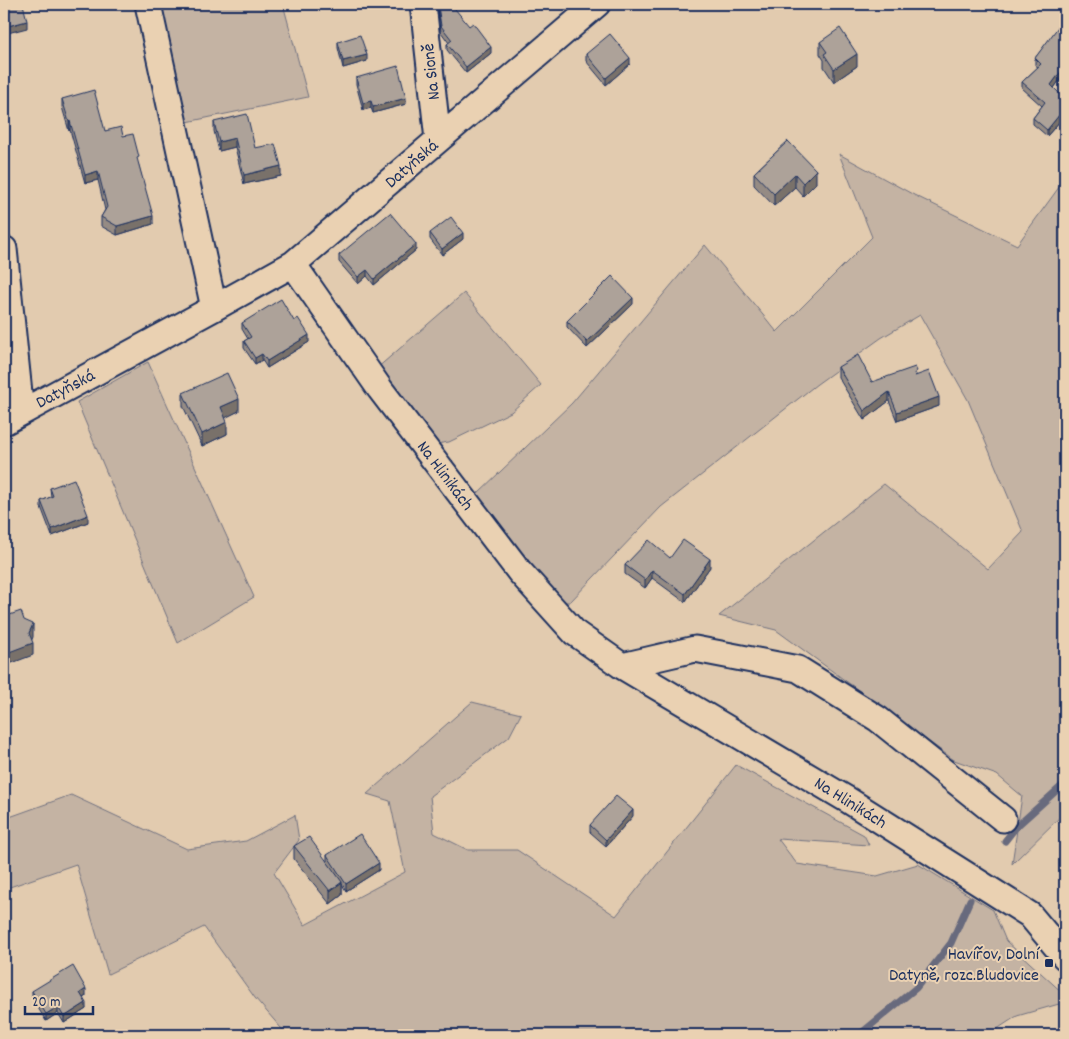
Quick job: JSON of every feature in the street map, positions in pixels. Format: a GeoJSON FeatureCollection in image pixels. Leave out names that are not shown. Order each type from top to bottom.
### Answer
{"type":"FeatureCollection","features":[{"type":"Feature","properties":{"kind":"street"},"geometry":{"type":"LineString","coordinates":[[148,4],[214,308]]}},
{"type":"Feature","properties":{"kind":"street","name":"Na Sioně"},"geometry":{"type":"LineString","coordinates":[[423,4],[438,140]]}},
{"type":"Feature","properties":{"kind":"street","name":"Datyňská"},"geometry":{"type":"LineString","coordinates":[[4,249],[12,417],[293,264],[597,4]]}},
{"type":"Feature","properties":{"kind":"street","name":"Na Hlinikách"},"geometry":{"type":"LineString","coordinates":[[293,264],[380,389],[519,571],[575,633],[622,666],[848,800],[1030,915],[1065,957]]}},
{"type":"Feature","properties":{"kind":"street"},"geometry":{"type":"LineString","coordinates":[[622,666],[694,649],[798,669],[878,719],[1003,819]]}},
{"type":"Feature","properties":{"kind":"shaded area"},"geometry":{"type":"Polygon","coordinates":[[[154,4],[283,4],[308,97],[182,123],[154,4]]]}},
{"type":"Feature","properties":{"kind":"shaded area"},"geometry":{"type":"Polygon","coordinates":[[[839,154],[914,195],[1017,245],[1065,179],[1065,812],[1012,864],[1022,796],[997,775],[954,760],[776,630],[719,616],[884,484],[988,569],[1023,532],[968,400],[920,315],[881,338],[817,384],[661,507],[570,602],[546,602],[477,494],[572,403],[705,245],[777,332],[872,237],[839,154]]]}},
{"type":"Feature","properties":{"kind":"shaded area"},"geometry":{"type":"Polygon","coordinates":[[[464,293],[541,385],[511,412],[449,442],[430,445],[376,369],[464,293]]]}},
{"type":"Feature","properties":{"kind":"shaded area"},"geometry":{"type":"Polygon","coordinates":[[[148,362],[254,597],[178,643],[77,402],[148,362]]]}},
{"type":"Feature","properties":{"kind":"shaded area"},"geometry":{"type":"Polygon","coordinates":[[[472,702],[521,714],[509,737],[430,796],[434,833],[468,850],[517,850],[616,916],[736,765],[864,835],[869,845],[778,839],[797,864],[877,876],[918,864],[993,910],[1006,941],[1065,995],[1065,1009],[1059,1004],[1017,1016],[988,1035],[287,1035],[255,998],[204,927],[108,974],[76,864],[4,889],[4,819],[71,795],[187,849],[246,841],[295,815],[299,840],[274,873],[305,925],[405,872],[390,801],[367,794],[472,702]]]}},
{"type":"Feature","properties":{"kind":"building"},"geometry":{"type":"Polygon","coordinates":[[[4,4],[23,4],[27,21],[4,27],[4,4]]]}},
{"type":"Feature","properties":{"kind":"building"},"geometry":{"type":"Polygon","coordinates":[[[441,4],[451,4],[469,26],[473,23],[491,47],[466,67],[447,44],[452,40],[441,26],[438,6],[441,4]]]}},
{"type":"Feature","properties":{"kind":"building"},"geometry":{"type":"Polygon","coordinates":[[[1064,19],[1065,66],[1051,85],[1065,99],[1065,119],[1060,114],[1047,130],[1033,118],[1045,102],[1022,82],[1041,64],[1035,58],[1064,19]]]}},
{"type":"Feature","properties":{"kind":"building"},"geometry":{"type":"Polygon","coordinates":[[[840,28],[857,54],[834,69],[824,54],[827,52],[820,42],[840,28]]]}},
{"type":"Feature","properties":{"kind":"building"},"geometry":{"type":"Polygon","coordinates":[[[610,34],[630,58],[606,78],[586,54],[610,34]]]}},
{"type":"Feature","properties":{"kind":"building"},"geometry":{"type":"Polygon","coordinates":[[[360,35],[367,55],[343,61],[338,42],[360,35]]]}},
{"type":"Feature","properties":{"kind":"building"},"geometry":{"type":"Polygon","coordinates":[[[398,66],[406,98],[373,107],[371,101],[363,103],[356,78],[398,66]]]}},
{"type":"Feature","properties":{"kind":"building"},"geometry":{"type":"Polygon","coordinates":[[[94,90],[105,131],[121,127],[123,136],[133,134],[139,157],[137,158],[153,216],[117,226],[101,217],[107,207],[98,171],[85,175],[62,99],[94,90]]]}},
{"type":"Feature","properties":{"kind":"building"},"geometry":{"type":"Polygon","coordinates":[[[247,114],[255,148],[275,144],[281,166],[244,175],[235,138],[219,142],[214,122],[247,114]]]}},
{"type":"Feature","properties":{"kind":"building"},"geometry":{"type":"Polygon","coordinates":[[[788,141],[816,170],[803,183],[795,174],[774,194],[754,173],[788,141]]]}},
{"type":"Feature","properties":{"kind":"building"},"geometry":{"type":"Polygon","coordinates":[[[390,213],[416,244],[374,279],[367,270],[358,277],[339,255],[390,213]]]}},
{"type":"Feature","properties":{"kind":"building"},"geometry":{"type":"Polygon","coordinates":[[[451,217],[463,233],[442,249],[430,233],[451,217]]]}},
{"type":"Feature","properties":{"kind":"building"},"geometry":{"type":"Polygon","coordinates":[[[612,276],[633,298],[587,342],[567,321],[612,276]]]}},
{"type":"Feature","properties":{"kind":"building"},"geometry":{"type":"Polygon","coordinates":[[[281,299],[294,321],[298,318],[309,335],[267,361],[262,354],[255,358],[244,341],[251,337],[242,323],[281,299]]]}},
{"type":"Feature","properties":{"kind":"building"},"geometry":{"type":"Polygon","coordinates":[[[858,355],[872,382],[915,367],[917,371],[914,373],[915,376],[929,371],[939,397],[897,412],[889,392],[864,411],[838,367],[858,355]]]}},
{"type":"Feature","properties":{"kind":"building"},"geometry":{"type":"Polygon","coordinates":[[[227,373],[239,399],[221,407],[227,422],[202,434],[183,393],[227,373]]]}},
{"type":"Feature","properties":{"kind":"building"},"geometry":{"type":"Polygon","coordinates":[[[74,479],[88,515],[52,529],[41,501],[53,496],[50,488],[74,479]]]}},
{"type":"Feature","properties":{"kind":"building"},"geometry":{"type":"Polygon","coordinates":[[[649,540],[670,558],[683,540],[710,559],[685,594],[652,570],[645,580],[625,565],[649,540]]]}},
{"type":"Feature","properties":{"kind":"building"},"geometry":{"type":"Polygon","coordinates":[[[21,611],[24,620],[33,624],[29,633],[33,643],[4,654],[4,617],[21,611]]]}},
{"type":"Feature","properties":{"kind":"building"},"geometry":{"type":"Polygon","coordinates":[[[616,796],[633,810],[606,840],[590,825],[616,796]]]}},
{"type":"Feature","properties":{"kind":"building"},"geometry":{"type":"Polygon","coordinates":[[[360,834],[379,863],[346,884],[327,855],[360,834]]]}},
{"type":"Feature","properties":{"kind":"building"},"geometry":{"type":"Polygon","coordinates":[[[309,837],[342,882],[330,891],[294,846],[309,837]]]}},
{"type":"Feature","properties":{"kind":"building"},"geometry":{"type":"Polygon","coordinates":[[[73,966],[86,989],[80,993],[86,1003],[64,1017],[58,1007],[46,1014],[32,991],[73,966]]]}},
{"type":"Feature","properties":{"kind":"waterway"},"geometry":{"type":"LineString","coordinates":[[1005,841],[1016,827],[1065,783]]}},
{"type":"Feature","properties":{"kind":"waterway"},"geometry":{"type":"LineString","coordinates":[[859,1035],[916,988],[951,943],[970,900]]}},
{"type":"Feature","properties":{"kind":"place","name":"Havířov, Dolní Datyně, rozc.Bludovice"},"geometry":{"type":"Point","coordinates":[1049,963]}}]}
